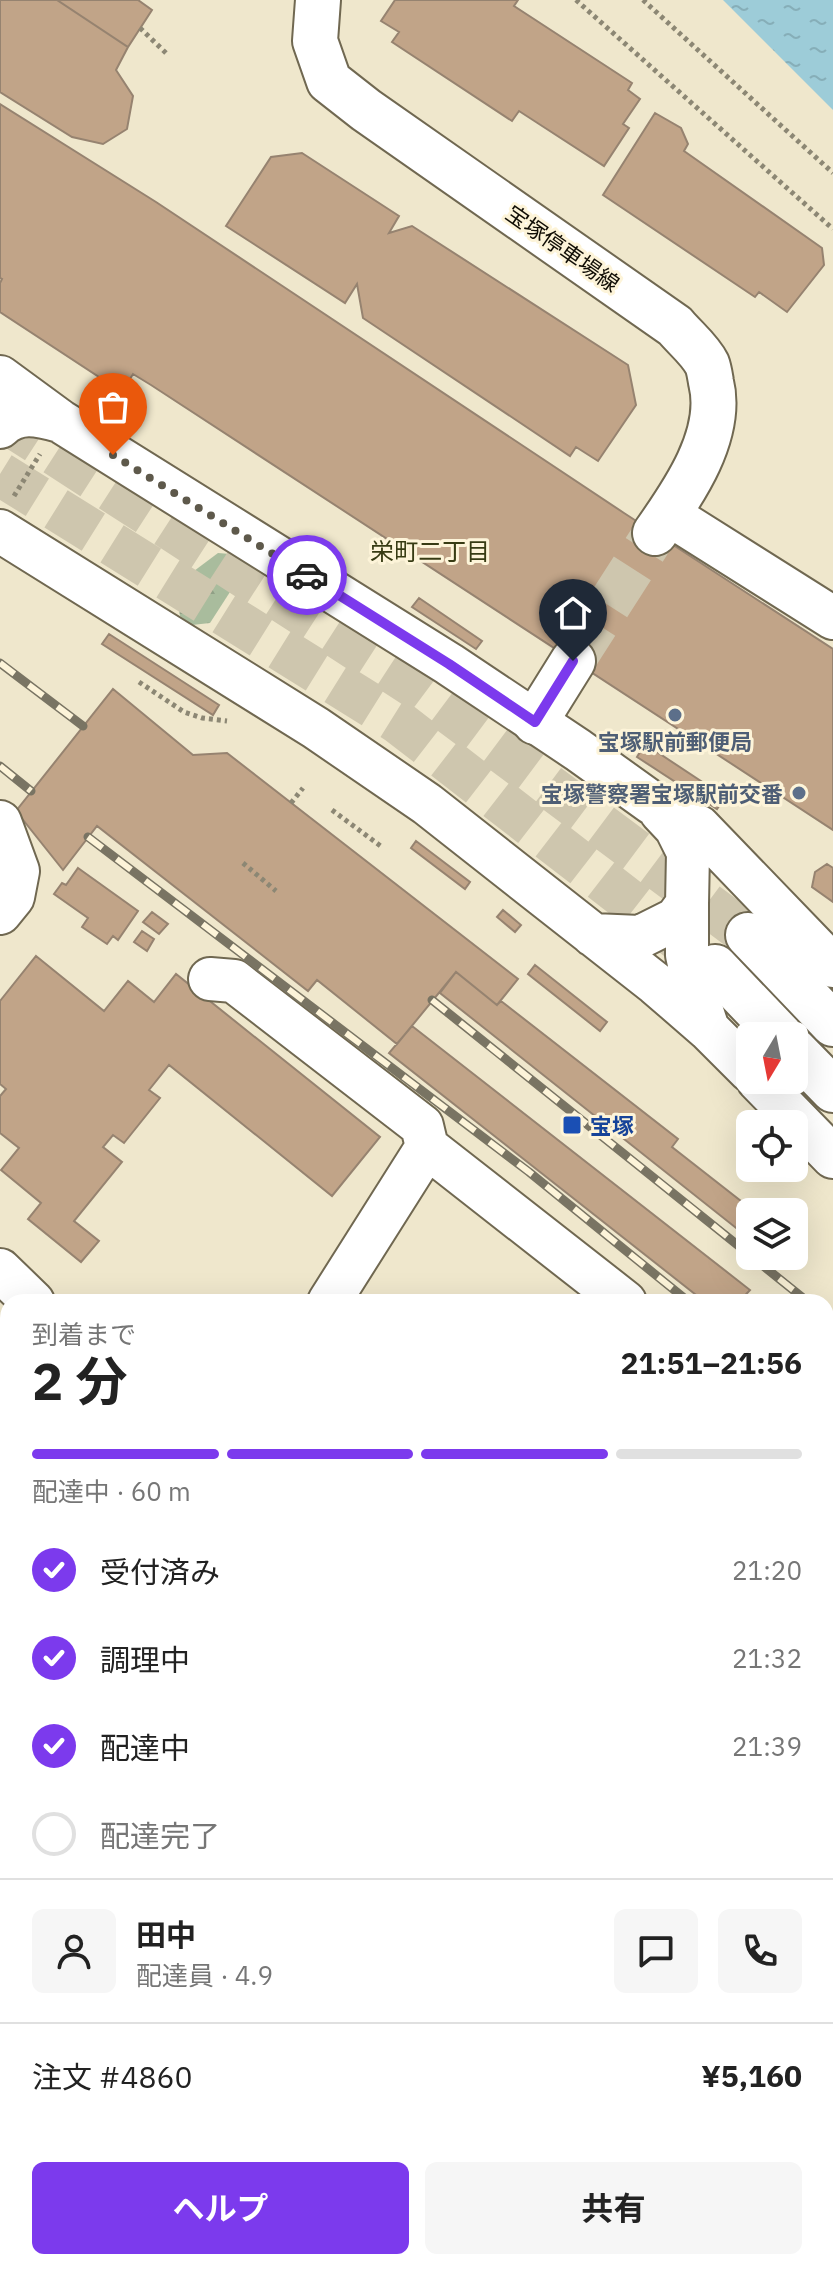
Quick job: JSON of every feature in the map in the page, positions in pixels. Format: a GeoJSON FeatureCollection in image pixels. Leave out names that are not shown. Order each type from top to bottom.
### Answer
{"type":"FeatureCollection","features":[{"type":"Feature","properties":{"kind":"main road","name":"宝塚停車場線"},"geometry":{"type":"LineString","coordinates":[[318,0],[315,41],[329,81],[675,326],[707,364],[715,395],[711,433],[662,523]]}},
{"type":"Feature","properties":{"kind":"main road"},"geometry":{"type":"LineString","coordinates":[[535,722],[573,661]]}},
{"type":"Feature","properties":{"kind":"main road"},"geometry":{"type":"LineString","coordinates":[[748,935],[833,1024]]}},
{"type":"Feature","properties":{"kind":"main road"},"geometry":{"type":"LineString","coordinates":[[715,967],[768,1022]]}},
{"type":"Feature","properties":{"kind":"main road"},"geometry":{"type":"LineString","coordinates":[[808,1064],[833,1090]]}},
{"type":"Feature","properties":{"kind":"street"},"geometry":{"type":"LineString","coordinates":[[0,377],[50,438],[374,616],[652,803],[699,827],[833,966]]}},
{"type":"Feature","properties":{"kind":"street"},"geometry":{"type":"LineString","coordinates":[[0,427],[7,420],[20,415],[38,415],[50,438]]}},
{"type":"Feature","properties":{"kind":"street"},"geometry":{"type":"LineString","coordinates":[[6,516],[427,804],[708,1029],[736,1057]]}},
{"type":"Feature","properties":{"kind":"street"},"geometry":{"type":"LineString","coordinates":[[662,523],[833,618]]}},
{"type":"Feature","properties":{"kind":"street"},"geometry":{"type":"LineString","coordinates":[[652,803],[676,828],[688,852],[687,955],[708,1029]]}},
{"type":"Feature","properties":{"kind":"street"},"geometry":{"type":"LineString","coordinates":[[0,822],[18,871],[13,897],[0,913]]}},
{"type":"Feature","properties":{"kind":"street"},"geometry":{"type":"LineString","coordinates":[[593,935],[640,937],[676,919],[687,904]]}},
{"type":"Feature","properties":{"kind":"street"},"geometry":{"type":"LineString","coordinates":[[210,979],[234,981],[247,990],[422,1126],[427,1147],[615,1294]]}},
{"type":"Feature","properties":{"kind":"street"},"geometry":{"type":"LineString","coordinates":[[772,1094],[833,1157]]}},
{"type":"Feature","properties":{"kind":"street"},"geometry":{"type":"LineString","coordinates":[[334,1294],[427,1147]]}},
{"type":"Feature","properties":{"kind":"street"},"geometry":{"type":"LineString","coordinates":[[0,1270],[25,1294]]}},
{"type":"Feature","properties":{"kind":"path"},"geometry":{"type":"LineString","coordinates":[[576,0],[833,229]]}},
{"type":"Feature","properties":{"kind":"path"},"geometry":{"type":"LineString","coordinates":[[643,0],[833,173]]}},
{"type":"Feature","properties":{"kind":"path"},"geometry":{"type":"LineString","coordinates":[[140,28],[166,53]]}},
{"type":"Feature","properties":{"kind":"path"},"geometry":{"type":"LineString","coordinates":[[6,516],[50,438]]}},
{"type":"Feature","properties":{"kind":"path"},"geometry":{"type":"LineString","coordinates":[[139,682],[184,712],[202,718],[233,721]]}},
{"type":"Feature","properties":{"kind":"path"},"geometry":{"type":"LineString","coordinates":[[291,803],[303,788]]}},
{"type":"Feature","properties":{"kind":"path"},"geometry":{"type":"LineString","coordinates":[[332,810],[382,847]]}},
{"type":"Feature","properties":{"kind":"path"},"geometry":{"type":"LineString","coordinates":[[243,863],[276,891]]}},
{"type":"Feature","properties":{"kind":"green space"},"geometry":{"type":"Polygon","coordinates":[[[218,553],[230,554],[243,562],[239,578],[210,623],[192,625],[180,616],[178,605],[190,574],[218,553]]]}},
{"type":"Feature","properties":{"kind":"water"},"geometry":{"type":"Polygon","coordinates":[[[723,0],[833,0],[833,110],[723,0]]]}},
{"type":"Feature","properties":{"kind":"building"},"geometry":{"type":"Polygon","coordinates":[[[0,0],[57,0],[128,47],[116,70],[133,96],[127,129],[103,144],[72,137],[0,92],[0,0]]]}},
{"type":"Feature","properties":{"kind":"building"},"geometry":{"type":"Polygon","coordinates":[[[57,0],[138,0],[152,10],[128,47],[57,0]]]}},
{"type":"Feature","properties":{"kind":"building"},"geometry":{"type":"Polygon","coordinates":[[[395,0],[518,0],[514,6],[632,83],[628,90],[640,99],[623,124],[629,128],[604,166],[519,111],[512,121],[392,42],[399,32],[381,21],[395,0]]]}},
{"type":"Feature","properties":{"kind":"building"},"geometry":{"type":"Polygon","coordinates":[[[0,104],[156,202],[833,649],[833,830],[151,385],[133,374],[122,392],[0,312],[0,104]]]}},
{"type":"Feature","properties":{"kind":"building"},"geometry":{"type":"Polygon","coordinates":[[[655,113],[681,128],[688,144],[684,151],[822,248],[824,265],[787,312],[759,292],[755,297],[603,195],[655,113]]]}},
{"type":"Feature","properties":{"kind":"building"},"geometry":{"type":"Polygon","coordinates":[[[302,153],[399,216],[389,233],[412,226],[628,365],[636,405],[598,461],[576,447],[570,456],[363,318],[357,284],[345,303],[226,226],[271,157],[302,153]]]}},
{"type":"Feature","properties":{"kind":"building"},"geometry":{"type":"Polygon","coordinates":[[[419,598],[482,641],[476,649],[412,607],[419,598]]]}},
{"type":"Feature","properties":{"kind":"building"},"geometry":{"type":"Polygon","coordinates":[[[109,634],[219,705],[213,715],[102,644],[109,634]]]}},
{"type":"Feature","properties":{"kind":"building"},"geometry":{"type":"Polygon","coordinates":[[[113,689],[193,755],[227,753],[518,979],[497,1005],[456,972],[397,1044],[317,980],[308,991],[97,826],[63,870],[16,811],[113,689]]]}},
{"type":"Feature","properties":{"kind":"building"},"geometry":{"type":"Polygon","coordinates":[[[645,744],[725,797],[717,809],[637,757],[645,744]]]}},
{"type":"Feature","properties":{"kind":"building"},"geometry":{"type":"Polygon","coordinates":[[[416,841],[470,882],[465,889],[411,848],[416,841]]]}},
{"type":"Feature","properties":{"kind":"building"},"geometry":{"type":"Polygon","coordinates":[[[827,864],[833,868],[833,902],[812,887],[815,872],[827,864]]]}},
{"type":"Feature","properties":{"kind":"building"},"geometry":{"type":"Polygon","coordinates":[[[78,868],[138,911],[118,940],[113,936],[107,944],[82,927],[88,918],[54,894],[62,883],[66,885],[78,868]]]}},
{"type":"Feature","properties":{"kind":"building"},"geometry":{"type":"Polygon","coordinates":[[[503,910],[521,925],[515,932],[497,917],[503,910]]]}},
{"type":"Feature","properties":{"kind":"building"},"geometry":{"type":"Polygon","coordinates":[[[152,912],[168,924],[159,934],[143,922],[152,912]]]}},
{"type":"Feature","properties":{"kind":"building"},"geometry":{"type":"Polygon","coordinates":[[[142,931],[154,939],[147,951],[134,942],[142,931]]]}},
{"type":"Feature","properties":{"kind":"building"},"geometry":{"type":"Polygon","coordinates":[[[36,956],[104,1011],[128,981],[154,1002],[176,974],[380,1137],[332,1196],[169,1065],[149,1090],[160,1098],[124,1143],[113,1135],[103,1147],[122,1162],[74,1221],[99,1241],[81,1262],[28,1219],[41,1203],[1,1170],[19,1148],[0,1133],[0,1096],[6,1089],[0,1084],[0,1001],[36,956]]]}},
{"type":"Feature","properties":{"kind":"building"},"geometry":{"type":"Polygon","coordinates":[[[535,965],[607,1022],[600,1031],[528,974],[535,965]]]}},
{"type":"Feature","properties":{"kind":"building"},"geometry":{"type":"Polygon","coordinates":[[[456,972],[497,1005],[501,1001],[678,1139],[672,1147],[737,1198],[736,1228],[440,993],[456,972]]]}},
{"type":"Feature","properties":{"kind":"building"},"geometry":{"type":"Polygon","coordinates":[[[412,1026],[750,1290],[746,1294],[695,1294],[389,1053],[412,1026]]]}},
{"type":"Feature","properties":{"kind":"tunnel"},"geometry":{"type":"LineString","coordinates":[[0,418],[416,687],[748,935]]}},
{"type":"Feature","properties":{"kind":"tunnel"},"geometry":{"type":"LineString","coordinates":[[0,474],[398,722],[691,949]]}},
{"type":"Feature","properties":{"kind":"tunnel"},"geometry":{"type":"LineString","coordinates":[[573,661],[655,533]]}},
{"type":"Feature","properties":{"kind":"railway"},"geometry":{"type":"LineString","coordinates":[[0,663],[83,726]]}},
{"type":"Feature","properties":{"kind":"railway"},"geometry":{"type":"LineString","coordinates":[[0,766],[31,791]]}},
{"type":"Feature","properties":{"kind":"railway"},"geometry":{"type":"LineString","coordinates":[[88,837],[529,1172],[679,1294]]}},
{"type":"Feature","properties":{"kind":"railway"},"geometry":{"type":"LineString","coordinates":[[432,1000],[736,1244]]}},
{"type":"Feature","properties":{"kind":"railway"},"geometry":{"type":"LineString","coordinates":[[768,1270],[798,1294]]}},
{"type":"Feature","properties":{"kind":"way so far"},"geometry":{"type":"LineString","coordinates":[[113,455],[307,575]]}},
{"type":"Feature","properties":{"kind":"place","name":"宝塚駅前郵便局"},"geometry":{"type":"Point","coordinates":[675,715]}},
{"type":"Feature","properties":{"kind":"place","name":"宝塚警察署宝塚駅前交番"},"geometry":{"type":"Point","coordinates":[799,793]}},
{"type":"Feature","properties":{"kind":"place","name":"宝塚"},"geometry":{"type":"Point","coordinates":[572,1125]}},
{"type":"Feature","properties":{"kind":"district","name":"栄町二丁目"},"geometry":{"type":"Point","coordinates":[430,551]}},
{"type":"Feature","properties":{"kind":"route"},"geometry":{"type":"LineString","coordinates":[[307,575],[535,722],[573,661]]}}]}
